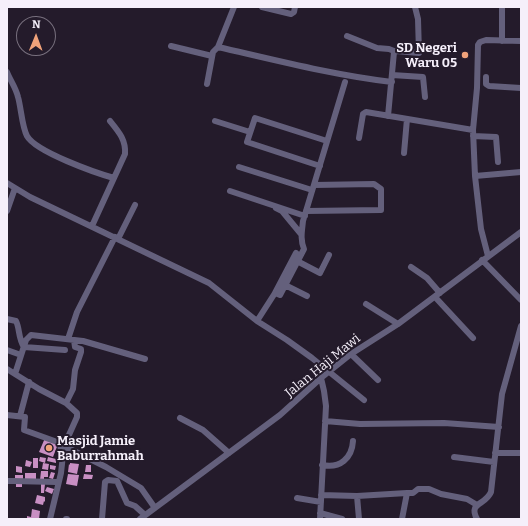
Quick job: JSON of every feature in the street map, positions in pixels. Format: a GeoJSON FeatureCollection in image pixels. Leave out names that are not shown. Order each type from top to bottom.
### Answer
{"type":"FeatureCollection","features":[{"type":"Feature","properties":{"kind":"street"},"geometry":{"type":"LineString","coordinates":[[262,7],[291,14],[294,12],[295,7]]}},
{"type":"Feature","properties":{"kind":"street"},"geometry":{"type":"LineString","coordinates":[[347,36],[377,48],[419,53],[418,19],[415,7]]}},
{"type":"Feature","properties":{"kind":"street"},"geometry":{"type":"LineString","coordinates":[[502,7],[502,41]]}},
{"type":"Feature","properties":{"kind":"street"},"geometry":{"type":"LineString","coordinates":[[207,84],[213,52],[218,47],[232,8]]}},
{"type":"Feature","properties":{"kind":"street"},"geometry":{"type":"LineString","coordinates":[[521,41],[483,41],[478,45],[473,133],[474,176],[485,258],[521,300]]}},
{"type":"Feature","properties":{"kind":"street"},"geometry":{"type":"LineString","coordinates":[[171,46],[212,56]]}},
{"type":"Feature","properties":{"kind":"street"},"geometry":{"type":"LineString","coordinates":[[218,47],[290,64],[368,79],[392,79],[423,76],[425,97]]}},
{"type":"Feature","properties":{"kind":"street"},"geometry":{"type":"LineString","coordinates":[[388,116],[394,51]]}},
{"type":"Feature","properties":{"kind":"street"},"geometry":{"type":"LineString","coordinates":[[7,72],[17,95],[26,133],[30,140],[45,151],[96,173],[114,178]]}},
{"type":"Feature","properties":{"kind":"street"},"geometry":{"type":"LineString","coordinates":[[486,77],[486,84],[489,86],[521,88]]}},
{"type":"Feature","properties":{"kind":"street"},"geometry":{"type":"LineString","coordinates":[[275,293],[280,295],[304,249],[301,243],[301,234],[306,213],[345,82]]}},
{"type":"Feature","properties":{"kind":"street"},"geometry":{"type":"LineString","coordinates":[[359,138],[364,113],[407,119],[496,137],[498,162]]}},
{"type":"Feature","properties":{"kind":"street"},"geometry":{"type":"LineString","coordinates":[[320,166],[247,142],[255,118],[327,141]]}},
{"type":"Feature","properties":{"kind":"street"},"geometry":{"type":"LineString","coordinates":[[404,153],[407,119]]}},
{"type":"Feature","properties":{"kind":"street"},"geometry":{"type":"LineString","coordinates":[[215,121],[250,132]]}},
{"type":"Feature","properties":{"kind":"street"},"geometry":{"type":"LineString","coordinates":[[92,226],[125,154],[124,139],[110,122]]}},
{"type":"Feature","properties":{"kind":"street"},"geometry":{"type":"LineString","coordinates":[[230,191],[270,204],[306,213],[381,210],[381,189],[374,184],[313,188],[239,167]]}},
{"type":"Feature","properties":{"kind":"street"},"geometry":{"type":"LineString","coordinates":[[474,176],[521,172]]}},
{"type":"Feature","properties":{"kind":"street"},"geometry":{"type":"LineString","coordinates":[[7,183],[15,190]]}},
{"type":"Feature","properties":{"kind":"street"},"geometry":{"type":"LineString","coordinates":[[7,188],[15,190],[92,226],[209,283],[257,321],[287,340],[364,400]]}},
{"type":"Feature","properties":{"kind":"street"},"geometry":{"type":"LineString","coordinates":[[7,211],[15,190]]}},
{"type":"Feature","properties":{"kind":"street"},"geometry":{"type":"LineString","coordinates":[[270,204],[282,211],[301,234]]}},
{"type":"Feature","properties":{"kind":"street"},"geometry":{"type":"LineString","coordinates":[[66,403],[73,389],[75,370],[81,352],[81,349],[75,347],[71,340],[77,312],[135,205]]}},
{"type":"Feature","properties":{"kind":"street","name":"Jalan Haji Mawi"},"geometry":{"type":"LineString","coordinates":[[142,517],[280,414],[328,372],[438,295],[521,232]]}},
{"type":"Feature","properties":{"kind":"street"},"geometry":{"type":"LineString","coordinates":[[257,321],[275,293],[296,253]]}},
{"type":"Feature","properties":{"kind":"street"},"geometry":{"type":"LineString","coordinates":[[297,261],[320,273],[329,255]]}},
{"type":"Feature","properties":{"kind":"street"},"geometry":{"type":"LineString","coordinates":[[411,268],[427,278],[438,295],[473,338]]}},
{"type":"Feature","properties":{"kind":"street"},"geometry":{"type":"LineString","coordinates":[[285,285],[307,296]]}},
{"type":"Feature","properties":{"kind":"street"},"geometry":{"type":"LineString","coordinates":[[366,304],[398,324]]}},
{"type":"Feature","properties":{"kind":"street"},"geometry":{"type":"LineString","coordinates":[[7,318],[16,321],[18,324],[20,340],[24,347]]}},
{"type":"Feature","properties":{"kind":"street"},"geometry":{"type":"LineString","coordinates":[[477,519],[474,512],[477,505],[486,501],[491,492],[502,394],[521,326]]}},
{"type":"Feature","properties":{"kind":"street"},"geometry":{"type":"LineString","coordinates":[[15,374],[26,340],[31,335],[93,343],[145,359]]}},
{"type":"Feature","properties":{"kind":"street"},"geometry":{"type":"LineString","coordinates":[[24,347],[65,350]]}},
{"type":"Feature","properties":{"kind":"street"},"geometry":{"type":"LineString","coordinates":[[7,350],[21,355]]}},
{"type":"Feature","properties":{"kind":"street"},"geometry":{"type":"LineString","coordinates":[[352,354],[378,380]]}},
{"type":"Feature","properties":{"kind":"street"},"geometry":{"type":"LineString","coordinates":[[7,369],[66,403],[78,414],[64,446],[50,519]]}},
{"type":"Feature","properties":{"kind":"street"},"geometry":{"type":"LineString","coordinates":[[321,378],[326,406],[320,516],[342,519]]}},
{"type":"Feature","properties":{"kind":"street"},"geometry":{"type":"LineString","coordinates":[[20,416],[28,382]]}},
{"type":"Feature","properties":{"kind":"street"},"geometry":{"type":"LineString","coordinates":[[7,415],[26,417],[24,427],[25,430],[61,444],[57,482]]}},
{"type":"Feature","properties":{"kind":"street"},"geometry":{"type":"LineString","coordinates":[[180,418],[203,430],[229,453]]}},
{"type":"Feature","properties":{"kind":"street"},"geometry":{"type":"LineString","coordinates":[[325,421],[360,424],[444,422],[499,427]]}},
{"type":"Feature","properties":{"kind":"street"},"geometry":{"type":"LineString","coordinates":[[322,465],[332,467],[342,462],[349,456],[353,441]]}},
{"type":"Feature","properties":{"kind":"street"},"geometry":{"type":"LineString","coordinates":[[64,446],[106,467],[141,488],[155,508]]}},
{"type":"Feature","properties":{"kind":"street"},"geometry":{"type":"LineString","coordinates":[[496,453],[521,453]]}},
{"type":"Feature","properties":{"kind":"street"},"geometry":{"type":"LineString","coordinates":[[454,457],[494,462]]}},
{"type":"Feature","properties":{"kind":"street"},"geometry":{"type":"LineString","coordinates":[[102,519],[105,482],[107,480],[117,481],[127,503],[135,506],[142,517]]}},
{"type":"Feature","properties":{"kind":"street"},"geometry":{"type":"LineString","coordinates":[[7,482],[57,482]]}},
{"type":"Feature","properties":{"kind":"street"},"geometry":{"type":"LineString","coordinates":[[321,495],[357,496],[407,494],[413,493],[418,489],[429,489],[441,494],[467,499],[477,505]]}},
{"type":"Feature","properties":{"kind":"street"},"geometry":{"type":"LineString","coordinates":[[402,519],[407,494]]}},
{"type":"Feature","properties":{"kind":"street"},"geometry":{"type":"LineString","coordinates":[[357,496],[359,519]]}},
{"type":"Feature","properties":{"kind":"street"},"geometry":{"type":"LineString","coordinates":[[297,498],[321,502]]}},
{"type":"Feature","properties":{"kind":"building","name":"Masjid Jamie Baburrahmah"},"geometry":{"type":"Polygon","coordinates":[[[45,438],[58,444],[53,457],[39,452],[45,438]]]}},
{"type":"Feature","properties":{"kind":"building"},"geometry":{"type":"Polygon","coordinates":[[[69,452],[75,454],[74,458],[68,457],[69,452]]]}},
{"type":"Feature","properties":{"kind":"building"},"geometry":{"type":"Polygon","coordinates":[[[40,457],[46,458],[45,463],[39,461],[40,457]]]}},
{"type":"Feature","properties":{"kind":"building"},"geometry":{"type":"Polygon","coordinates":[[[48,457],[56,459],[56,463],[47,461],[48,457]]]}},
{"type":"Feature","properties":{"kind":"building"},"geometry":{"type":"Polygon","coordinates":[[[33,458],[38,458],[38,468],[33,468],[33,458]]]}},
{"type":"Feature","properties":{"kind":"building"},"geometry":{"type":"Polygon","coordinates":[[[26,460],[32,462],[30,467],[25,466],[26,460]]]}},
{"type":"Feature","properties":{"kind":"building"},"geometry":{"type":"Polygon","coordinates":[[[43,463],[49,464],[48,470],[42,469],[43,463]]]}},
{"type":"Feature","properties":{"kind":"building"},"geometry":{"type":"Polygon","coordinates":[[[70,463],[79,464],[77,474],[68,472],[70,463]]]}},
{"type":"Feature","properties":{"kind":"building"},"geometry":{"type":"Polygon","coordinates":[[[50,465],[56,466],[55,470],[50,469],[50,465]]]}},
{"type":"Feature","properties":{"kind":"building"},"geometry":{"type":"Polygon","coordinates":[[[86,465],[91,465],[91,472],[85,472],[86,465]]]}},
{"type":"Feature","properties":{"kind":"building"},"geometry":{"type":"Polygon","coordinates":[[[16,466],[22,467],[22,473],[16,472],[16,466]]]}},
{"type":"Feature","properties":{"kind":"building"},"geometry":{"type":"Polygon","coordinates":[[[41,471],[48,471],[48,477],[44,477],[44,480],[40,480],[41,471]]]}},
{"type":"Feature","properties":{"kind":"building"},"geometry":{"type":"Polygon","coordinates":[[[51,472],[55,473],[53,479],[49,478],[51,472]]]}},
{"type":"Feature","properties":{"kind":"building"},"geometry":{"type":"Polygon","coordinates":[[[25,473],[36,473],[36,479],[25,479],[25,473]]]}},
{"type":"Feature","properties":{"kind":"building"},"geometry":{"type":"Polygon","coordinates":[[[68,474],[79,475],[77,486],[66,484],[68,474]]]}},
{"type":"Feature","properties":{"kind":"building"},"geometry":{"type":"Polygon","coordinates":[[[84,474],[93,475],[92,479],[83,479],[84,474]]]}},
{"type":"Feature","properties":{"kind":"building"},"geometry":{"type":"Polygon","coordinates":[[[15,475],[23,475],[23,479],[15,479],[15,475]]]}},
{"type":"Feature","properties":{"kind":"building"},"geometry":{"type":"Polygon","coordinates":[[[16,482],[22,482],[22,487],[16,487],[16,482]]]}},
{"type":"Feature","properties":{"kind":"building"},"geometry":{"type":"Polygon","coordinates":[[[41,484],[45,484],[44,493],[41,493],[41,484]]]}},
{"type":"Feature","properties":{"kind":"building"},"geometry":{"type":"Polygon","coordinates":[[[47,487],[54,489],[52,494],[45,491],[47,487]]]}},
{"type":"Feature","properties":{"kind":"building"},"geometry":{"type":"Polygon","coordinates":[[[37,495],[45,497],[45,502],[44,501],[43,505],[35,503],[37,495]]]}},
{"type":"Feature","properties":{"kind":"building"},"geometry":{"type":"Polygon","coordinates":[[[32,509],[40,511],[39,519],[27,519],[27,516],[31,517],[32,509]]]}},
{"type":"Feature","properties":{"kind":"place","name":"SD Negeri Waru 05"},"geometry":{"type":"Point","coordinates":[465,55]}},
{"type":"Feature","properties":{"kind":"place","name":"Masjid Jamie Baburrahmah"},"geometry":{"type":"Point","coordinates":[49,448]}}]}
